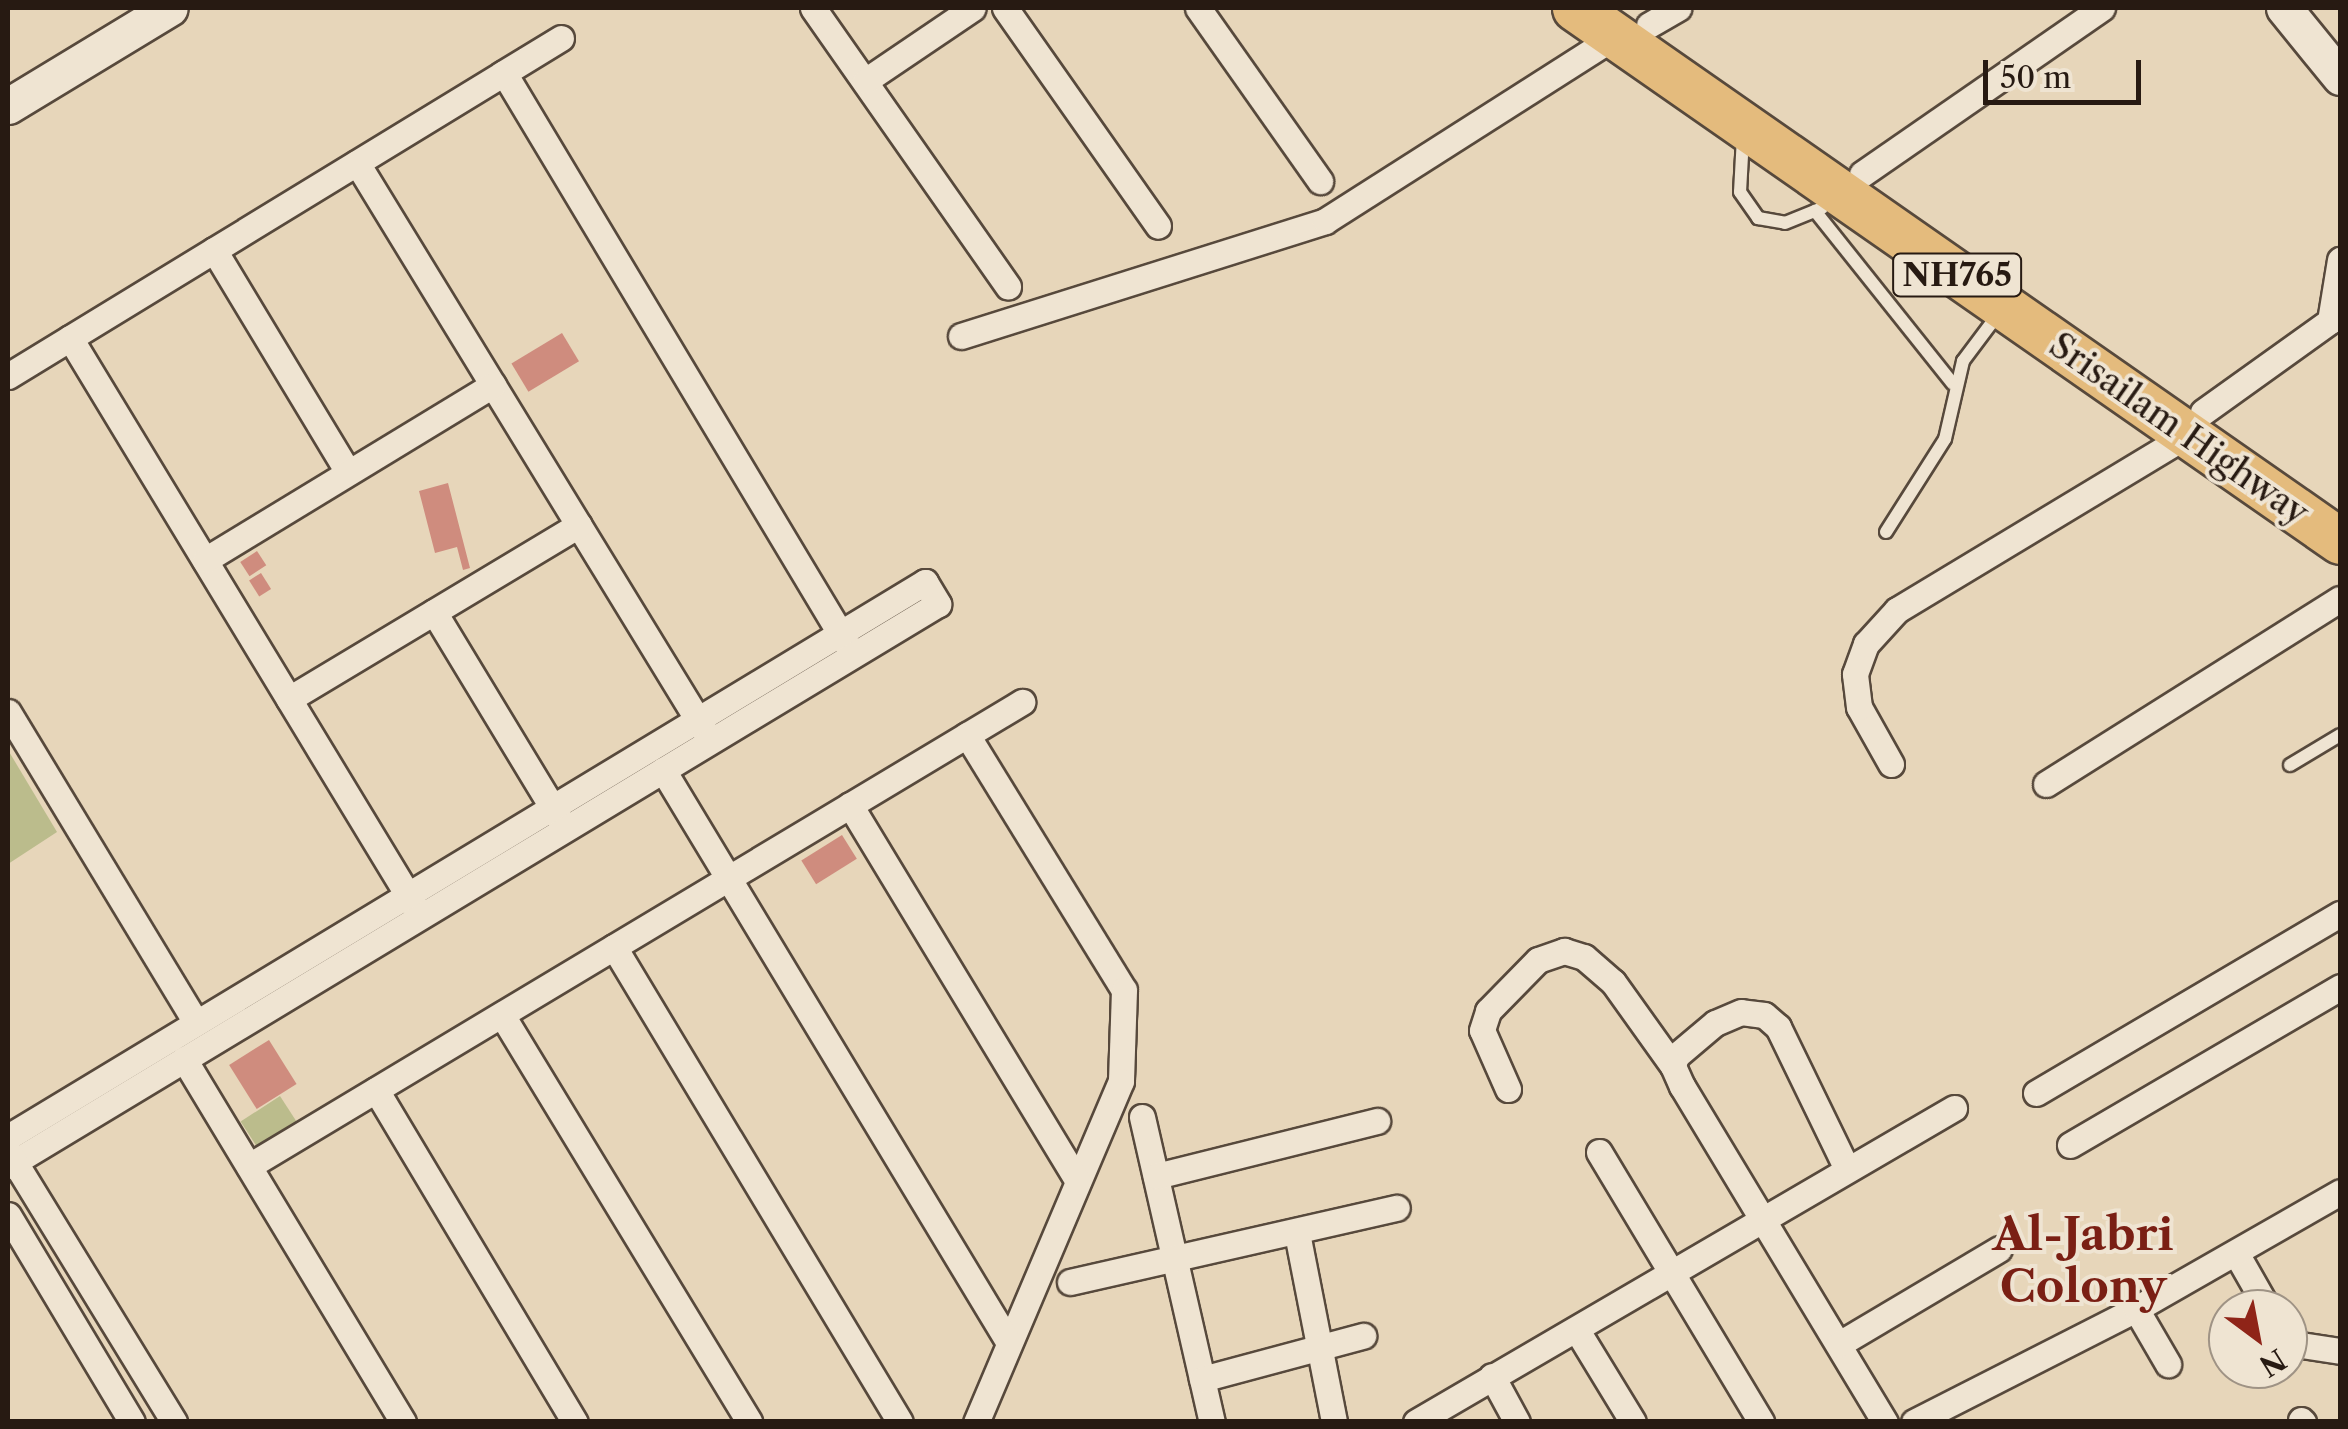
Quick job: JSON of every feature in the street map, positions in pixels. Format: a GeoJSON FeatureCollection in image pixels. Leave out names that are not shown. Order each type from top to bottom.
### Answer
{"type":"FeatureCollection","features":[{"type":"Feature","properties":{"kind":"highway","name":"Srisailam Highway"},"geometry":{"type":"LineString","coordinates":[[1575,8],[1642,19],[1842,194],[2194,424],[2340,541]]}},
{"type":"Feature","properties":{"kind":"highway","name":"Srisailam Highway"},"geometry":{"type":"LineString","coordinates":[[1642,19],[1742,123],[2004,308],[2340,508]]}},
{"type":"Feature","properties":{"kind":"main road"},"geometry":{"type":"LineString","coordinates":[[8,106],[170,8]]}},
{"type":"Feature","properties":{"kind":"main road"},"geometry":{"type":"LineString","coordinates":[[2284,8],[2340,77]]}},
{"type":"Feature","properties":{"kind":"street"},"geometry":{"type":"LineString","coordinates":[[814,8],[1008,287]]}},
{"type":"Feature","properties":{"kind":"street"},"geometry":{"type":"LineString","coordinates":[[866,82],[973,8]]}},
{"type":"Feature","properties":{"kind":"street"},"geometry":{"type":"LineString","coordinates":[[1005,8],[1158,226]]}},
{"type":"Feature","properties":{"kind":"street"},"geometry":{"type":"LineString","coordinates":[[1198,8],[1320,182]]}},
{"type":"Feature","properties":{"kind":"street"},"geometry":{"type":"LineString","coordinates":[[1842,194],[2102,8]]}},
{"type":"Feature","properties":{"kind":"street"},"geometry":{"type":"LineString","coordinates":[[961,336],[1325,221],[1642,19]]}},
{"type":"Feature","properties":{"kind":"street"},"geometry":{"type":"LineString","coordinates":[[8,376],[561,38]]}},
{"type":"Feature","properties":{"kind":"street"},"geometry":{"type":"LineString","coordinates":[[504,73],[854,655]]}},
{"type":"Feature","properties":{"kind":"street"},"geometry":{"type":"LineString","coordinates":[[357,162],[710,741]]}},
{"type":"Feature","properties":{"kind":"street"},"geometry":{"type":"LineString","coordinates":[[214,250],[348,472]]}},
{"type":"Feature","properties":{"kind":"street"},"geometry":{"type":"LineString","coordinates":[[1891,764],[1859,708],[1854,674],[1866,644],[1897,610],[2194,424],[2330,321],[2340,260]]}},
{"type":"Feature","properties":{"kind":"street"},"geometry":{"type":"LineString","coordinates":[[70,338],[414,906]]}},
{"type":"Feature","properties":{"kind":"street"},"geometry":{"type":"LineString","coordinates":[[205,560],[493,384]]}},
{"type":"Feature","properties":{"kind":"street"},"geometry":{"type":"LineString","coordinates":[[289,700],[578,525]]}},
{"type":"Feature","properties":{"kind":"street"},"geometry":{"type":"LineString","coordinates":[[9,1154],[184,1060],[414,906],[552,807],[925,582],[938,604],[566,829],[414,906],[196,1022],[9,1154]]}},
{"type":"Feature","properties":{"kind":"street"},"geometry":{"type":"LineString","coordinates":[[2046,784],[2340,599]]}},
{"type":"Feature","properties":{"kind":"street"},"geometry":{"type":"LineString","coordinates":[[434,612],[566,829]]}},
{"type":"Feature","properties":{"kind":"street"},"geometry":{"type":"LineString","coordinates":[[249,1166],[1022,702]]}},
{"type":"Feature","properties":{"kind":"street"},"geometry":{"type":"LineString","coordinates":[[8,712],[196,1022]]}},
{"type":"Feature","properties":{"kind":"street"},"geometry":{"type":"LineString","coordinates":[[967,735],[1124,990],[1120,1081],[976,1422]]}},
{"type":"Feature","properties":{"kind":"street"},"geometry":{"type":"LineString","coordinates":[[663,770],[1009,1343]]}},
{"type":"Feature","properties":{"kind":"street"},"geometry":{"type":"LineString","coordinates":[[850,805],[1078,1181]]}},
{"type":"Feature","properties":{"kind":"street"},"geometry":{"type":"LineString","coordinates":[[2036,1093],[2340,914]]}},
{"type":"Feature","properties":{"kind":"street"},"geometry":{"type":"LineString","coordinates":[[614,947],[900,1422]]}},
{"type":"Feature","properties":{"kind":"street"},"geometry":{"type":"LineString","coordinates":[[1508,1089],[1482,1030],[1488,1011],[1538,960],[1564,952],[1584,956],[1612,982],[1673,1066],[1885,1422]]}},
{"type":"Feature","properties":{"kind":"street"},"geometry":{"type":"LineString","coordinates":[[2070,1144],[2340,987]]}},
{"type":"Feature","properties":{"kind":"street"},"geometry":{"type":"LineString","coordinates":[[1673,1066],[1689,1041],[1714,1024],[1741,1012],[1764,1015],[1778,1027],[1847,1169]]}},
{"type":"Feature","properties":{"kind":"street"},"geometry":{"type":"LineString","coordinates":[[502,1014],[748,1422]]}},
{"type":"Feature","properties":{"kind":"street"},"geometry":{"type":"LineString","coordinates":[[184,1060],[403,1422]]}},
{"type":"Feature","properties":{"kind":"street"},"geometry":{"type":"LineString","coordinates":[[376,1090],[575,1422]]}},
{"type":"Feature","properties":{"kind":"street"},"geometry":{"type":"LineString","coordinates":[[1416,1422],[1492,1376],[1578,1332],[1954,1108]]}},
{"type":"Feature","properties":{"kind":"street"},"geometry":{"type":"LineString","coordinates":[[1142,1117],[1212,1422]]}},
{"type":"Feature","properties":{"kind":"street"},"geometry":{"type":"LineString","coordinates":[[1156,1176],[1377,1121]]}},
{"type":"Feature","properties":{"kind":"street"},"geometry":{"type":"LineString","coordinates":[[1598,1152],[1761,1422]]}},
{"type":"Feature","properties":{"kind":"street"},"geometry":{"type":"LineString","coordinates":[[9,1154],[174,1422]]}},
{"type":"Feature","properties":{"kind":"street"},"geometry":{"type":"LineString","coordinates":[[1914,1422],[2136,1309],[2340,1192]]}},
{"type":"Feature","properties":{"kind":"street"},"geometry":{"type":"LineString","coordinates":[[1070,1282],[1176,1262],[1397,1208]]}},
{"type":"Feature","properties":{"kind":"street"},"geometry":{"type":"LineString","coordinates":[[8,1215],[132,1422]]}},
{"type":"Feature","properties":{"kind":"street"},"geometry":{"type":"LineString","coordinates":[[1296,1232],[1334,1422]]}},
{"type":"Feature","properties":{"kind":"street"},"geometry":{"type":"LineString","coordinates":[[1839,1344],[1999,1250]]}},
{"type":"Feature","properties":{"kind":"street"},"geometry":{"type":"LineString","coordinates":[[2236,1253],[2257,1289]]}},
{"type":"Feature","properties":{"kind":"street"},"geometry":{"type":"LineString","coordinates":[[2136,1309],[2168,1364]]}},
{"type":"Feature","properties":{"kind":"street"},"geometry":{"type":"LineString","coordinates":[[1578,1332],[1633,1422]]}},
{"type":"Feature","properties":{"kind":"street"},"geometry":{"type":"LineString","coordinates":[[1202,1378],[1362,1336]]}},
{"type":"Feature","properties":{"kind":"street"},"geometry":{"type":"LineString","coordinates":[[2308,1346],[2340,1351]]}},
{"type":"Feature","properties":{"kind":"street"},"geometry":{"type":"LineString","coordinates":[[1492,1376],[1517,1422]]}},
{"type":"Feature","properties":{"kind":"lane"},"geometry":{"type":"LineString","coordinates":[[1742,123],[1739,176],[1748,207],[1758,218],[1784,223],[1842,194],[1953,384]]}},
{"type":"Feature","properties":{"kind":"lane"},"geometry":{"type":"LineString","coordinates":[[1886,532],[1944,439],[1953,384],[2004,308]]}},
{"type":"Feature","properties":{"kind":"lane"},"geometry":{"type":"LineString","coordinates":[[2290,765],[2340,735]]}},
{"type":"Feature","properties":{"kind":"green space"},"geometry":{"type":"Polygon","coordinates":[[[8,750],[57,832],[8,864],[8,750]]]}},
{"type":"Feature","properties":{"kind":"green space"},"geometry":{"type":"Polygon","coordinates":[[[280,1096],[296,1121],[257,1147],[241,1122],[280,1096]]]}},
{"type":"Feature","properties":{"kind":"building"},"geometry":{"type":"Polygon","coordinates":[[[562,333],[579,361],[528,392],[511,363],[562,333]]]}},
{"type":"Feature","properties":{"kind":"building"},"geometry":{"type":"Polygon","coordinates":[[[448,483],[470,568],[463,570],[457,547],[435,553],[419,491],[448,483]]]}},
{"type":"Feature","properties":{"kind":"building"},"geometry":{"type":"Polygon","coordinates":[[[257,551],[266,565],[249,576],[240,562],[257,551]]]}},
{"type":"Feature","properties":{"kind":"building"},"geometry":{"type":"Polygon","coordinates":[[[261,573],[271,589],[259,597],[249,580],[261,573]]]}},
{"type":"Feature","properties":{"kind":"building"},"geometry":{"type":"Polygon","coordinates":[[[842,835],[857,859],[816,884],[801,860],[842,835]]]}},
{"type":"Feature","properties":{"kind":"building"},"geometry":{"type":"Polygon","coordinates":[[[269,1040],[297,1084],[257,1109],[229,1065],[269,1040]]]}},
{"type":"Feature","properties":{"kind":"district","name":"Al-Jabri Colony"},"geometry":{"type":"Point","coordinates":[2083,1261]}}]}
